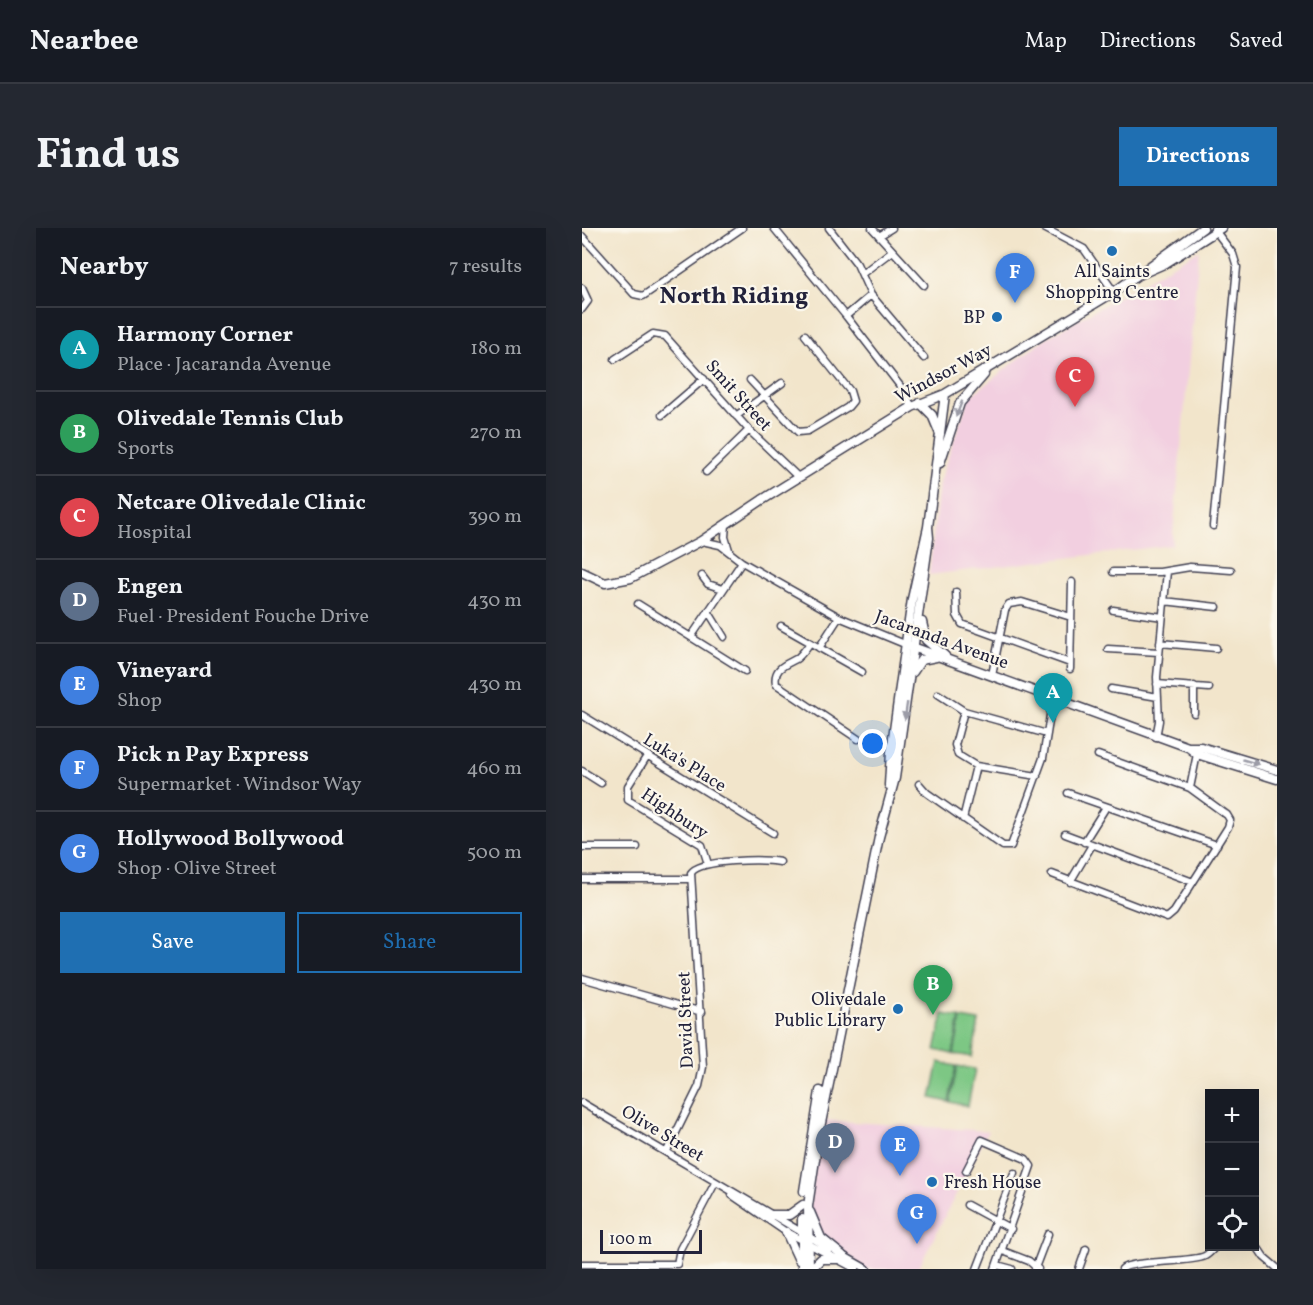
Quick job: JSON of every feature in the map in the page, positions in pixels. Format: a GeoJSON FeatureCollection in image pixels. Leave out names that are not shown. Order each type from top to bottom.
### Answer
{"type":"FeatureCollection","features":[{"type":"Feature","properties":{"kind":"street"},"geometry":{"type":"LineString","coordinates":[[582,236],[637,296],[647,295],[742,228]]}},
{"type":"Feature","properties":{"kind":"street"},"geometry":{"type":"LineString","coordinates":[[774,228],[904,391],[916,405],[932,415],[941,437]]}},
{"type":"Feature","properties":{"kind":"street"},"geometry":{"type":"LineString","coordinates":[[829,228],[863,273],[871,295],[924,358]]}},
{"type":"Feature","properties":{"kind":"street"},"geometry":{"type":"LineString","coordinates":[[872,228],[892,251],[902,258],[924,285]]}},
{"type":"Feature","properties":{"kind":"street"},"geometry":{"type":"LineString","coordinates":[[879,236],[892,228]]}},
{"type":"Feature","properties":{"kind":"street"},"geometry":{"type":"LineString","coordinates":[[1044,228],[1084,249],[1114,292]]}},
{"type":"Feature","properties":{"kind":"street","name":"Windsor Way"},"geometry":{"type":"LineString","coordinates":[[1140,274],[1149,264],[1203,228]]}},
{"type":"Feature","properties":{"kind":"street"},"geometry":{"type":"LineString","coordinates":[[1213,526],[1237,267],[1233,254],[1217,229]]}},
{"type":"Feature","properties":{"kind":"street","name":"Windsor Way"},"geometry":{"type":"LineString","coordinates":[[582,572],[605,583],[624,581],[701,541],[798,477],[916,405],[945,394],[1140,274],[1166,263],[1217,229]]}},
{"type":"Feature","properties":{"kind":"street"},"geometry":{"type":"LineString","coordinates":[[863,273],[892,251]]}},
{"type":"Feature","properties":{"kind":"street"},"geometry":{"type":"LineString","coordinates":[[582,288],[588,301],[582,309]]}},
{"type":"Feature","properties":{"kind":"street"},"geometry":{"type":"LineString","coordinates":[[846,316],[871,295]]}},
{"type":"Feature","properties":{"kind":"street","name":"Smit Street"},"geometry":{"type":"LineString","coordinates":[[615,359],[657,334],[667,338],[749,430],[798,477]]}},
{"type":"Feature","properties":{"kind":"street"},"geometry":{"type":"LineString","coordinates":[[750,380],[793,428],[801,432],[824,422],[853,401],[850,391],[805,335]]}},
{"type":"Feature","properties":{"kind":"street"},"geometry":{"type":"LineString","coordinates":[[937,468],[945,452],[960,403],[995,364]]}},
{"type":"Feature","properties":{"kind":"street"},"geometry":{"type":"LineString","coordinates":[[662,415],[704,379]]}},
{"type":"Feature","properties":{"kind":"street"},"geometry":{"type":"LineString","coordinates":[[736,416],[782,383]]}},
{"type":"Feature","properties":{"kind":"street"},"geometry":{"type":"LineString","coordinates":[[890,791],[891,752],[921,600],[945,394]]}},
{"type":"Feature","properties":{"kind":"street"},"geometry":{"type":"LineString","coordinates":[[706,472],[749,430]]}},
{"type":"Feature","properties":{"kind":"street","name":"Windsor Way"},"geometry":{"type":"LineString","coordinates":[[659,562],[667,554],[762,500]]}},
{"type":"Feature","properties":{"kind":"street"},"geometry":{"type":"LineString","coordinates":[[726,524],[725,537],[730,550]]}},
{"type":"Feature","properties":{"kind":"street"},"geometry":{"type":"LineString","coordinates":[[840,1257],[821,1238],[806,1205],[864,910],[890,791],[895,778],[909,686],[914,585],[928,527]]}},
{"type":"Feature","properties":{"kind":"street","name":"Jacaranda Avenue"},"geometry":{"type":"LineString","coordinates":[[701,541],[715,543],[730,550],[742,562],[839,617],[911,646],[1156,737],[1188,747],[1201,747],[1277,770]]}},
{"type":"Feature","properties":{"kind":"street"},"geometry":{"type":"LineString","coordinates":[[692,637],[742,562]]}},
{"type":"Feature","properties":{"kind":"street"},"geometry":{"type":"LineString","coordinates":[[1113,572],[1167,571],[1190,567],[1231,570]]}},
{"type":"Feature","properties":{"kind":"street"},"geometry":{"type":"LineString","coordinates":[[1156,737],[1159,721],[1157,684],[1159,652],[1167,571]]}},
{"type":"Feature","properties":{"kind":"street"},"geometry":{"type":"LineString","coordinates":[[702,576],[708,584],[723,589]]}},
{"type":"Feature","properties":{"kind":"street"},"geometry":{"type":"LineString","coordinates":[[956,591],[959,622],[1070,666],[1072,582]]}},
{"type":"Feature","properties":{"kind":"street"},"geometry":{"type":"LineString","coordinates":[[921,600],[922,627],[926,640],[954,662]]}},
{"type":"Feature","properties":{"kind":"street"},"geometry":{"type":"LineString","coordinates":[[992,675],[1005,610],[1009,604],[1015,601],[1071,617]]}},
{"type":"Feature","properties":{"kind":"street"},"geometry":{"type":"LineString","coordinates":[[1164,601],[1217,607]]}},
{"type":"Feature","properties":{"kind":"street"},"geometry":{"type":"LineString","coordinates":[[638,604],[745,671]]}},
{"type":"Feature","properties":{"kind":"street"},"geometry":{"type":"LineString","coordinates":[[1113,610],[1163,617]]}},
{"type":"Feature","properties":{"kind":"street"},"geometry":{"type":"LineString","coordinates":[[708,611],[724,637]]}},
{"type":"Feature","properties":{"kind":"street"},"geometry":{"type":"LineString","coordinates":[[819,648],[839,617]]}},
{"type":"Feature","properties":{"kind":"street"},"geometry":{"type":"LineString","coordinates":[[782,626],[862,672]]}},
{"type":"Feature","properties":{"kind":"street"},"geometry":{"type":"LineString","coordinates":[[810,643],[801,655],[781,667],[776,676],[776,684],[858,739]]}},
{"type":"Feature","properties":{"kind":"street"},"geometry":{"type":"LineString","coordinates":[[1160,643],[1216,648]]}},
{"type":"Feature","properties":{"kind":"street"},"geometry":{"type":"LineString","coordinates":[[1108,649],[1159,652]]}},
{"type":"Feature","properties":{"kind":"street"},"geometry":{"type":"LineString","coordinates":[[909,686],[918,662],[939,657]]}},
{"type":"Feature","properties":{"kind":"street"},"geometry":{"type":"LineString","coordinates":[[1157,684],[1209,688]]}},
{"type":"Feature","properties":{"kind":"street"},"geometry":{"type":"LineString","coordinates":[[1194,686],[1194,713]]}},
{"type":"Feature","properties":{"kind":"street"},"geometry":{"type":"LineString","coordinates":[[1111,688],[1158,697]]}},
{"type":"Feature","properties":{"kind":"street"},"geometry":{"type":"LineString","coordinates":[[939,694],[964,711],[1047,734]]}},
{"type":"Feature","properties":{"kind":"street"},"geometry":{"type":"LineString","coordinates":[[919,784],[927,793],[1003,846],[1011,846],[1037,776],[1053,697]]}},
{"type":"Feature","properties":{"kind":"street"},"geometry":{"type":"LineString","coordinates":[[964,711],[955,750],[963,760],[976,766],[1037,776]]}},
{"type":"Feature","properties":{"kind":"street","name":"Luka's Place"},"geometry":{"type":"LineString","coordinates":[[582,715],[773,833]]}},
{"type":"Feature","properties":{"kind":"street","name":"Jacaranda Avenue"},"geometry":{"type":"LineString","coordinates":[[1188,747],[1197,754],[1277,779]]}},
{"type":"Feature","properties":{"kind":"street"},"geometry":{"type":"LineString","coordinates":[[1190,788],[1197,754]]}},
{"type":"Feature","properties":{"kind":"street"},"geometry":{"type":"LineString","coordinates":[[1052,874],[1167,918],[1174,912],[1228,827],[1229,818],[1190,788],[1098,755]]}},
{"type":"Feature","properties":{"kind":"street","name":"Highbury"},"geometry":{"type":"LineString","coordinates":[[647,756],[628,786],[628,800],[702,845],[708,864]]}},
{"type":"Feature","properties":{"kind":"street"},"geometry":{"type":"LineString","coordinates":[[963,819],[976,766]]}},
{"type":"Feature","properties":{"kind":"street"},"geometry":{"type":"LineString","coordinates":[[582,771],[601,783]]}},
{"type":"Feature","properties":{"kind":"street"},"geometry":{"type":"LineString","coordinates":[[1068,794],[1217,845]]}},
{"type":"Feature","properties":{"kind":"street"},"geometry":{"type":"LineString","coordinates":[[1084,842],[1106,807]]}},
{"type":"Feature","properties":{"kind":"street"},"geometry":{"type":"LineString","coordinates":[[1065,834],[1193,882]]}},
{"type":"Feature","properties":{"kind":"street"},"geometry":{"type":"LineString","coordinates":[[1070,882],[1092,845]]}},
{"type":"Feature","properties":{"kind":"street"},"geometry":{"type":"LineString","coordinates":[[582,847],[637,847]]}},
{"type":"Feature","properties":{"kind":"street"},"geometry":{"type":"LineString","coordinates":[[582,879],[691,879],[693,870],[708,864],[766,859],[780,862]]}},
{"type":"Feature","properties":{"kind":"street","name":"David Street"},"geometry":{"type":"LineString","coordinates":[[667,1151],[702,1077],[702,1012],[691,879]]}},
{"type":"Feature","properties":{"kind":"street"},"geometry":{"type":"LineString","coordinates":[[801,1269],[810,1146],[823,1077],[860,916],[864,910]]}},
{"type":"Feature","properties":{"kind":"street"},"geometry":{"type":"LineString","coordinates":[[582,978],[702,1012]]}},
{"type":"Feature","properties":{"kind":"street","name":"Olive Street"},"geometry":{"type":"LineString","coordinates":[[582,1103],[667,1151],[786,1232],[805,1238]]}},
{"type":"Feature","properties":{"kind":"street"},"geometry":{"type":"LineString","coordinates":[[819,1133],[828,1149]]}},
{"type":"Feature","properties":{"kind":"street"},"geometry":{"type":"LineString","coordinates":[[966,1171],[982,1140],[1030,1162],[1031,1172],[996,1267],[1012,1269]]}},
{"type":"Feature","properties":{"kind":"street"},"geometry":{"type":"LineString","coordinates":[[977,1269],[1014,1173]]}},
{"type":"Feature","properties":{"kind":"street"},"geometry":{"type":"LineString","coordinates":[[582,1264],[680,1267],[680,1249],[716,1183]]}},
{"type":"Feature","properties":{"kind":"street","name":"Olive Street"},"geometry":{"type":"LineString","coordinates":[[727,1191],[805,1238],[867,1269]]}},
{"type":"Feature","properties":{"kind":"street"},"geometry":{"type":"LineString","coordinates":[[769,1215],[789,1215],[806,1205]]}},
{"type":"Feature","properties":{"kind":"street"},"geometry":{"type":"LineString","coordinates":[[967,1205],[1011,1229]]}},
{"type":"Feature","properties":{"kind":"street"},"geometry":{"type":"LineString","coordinates":[[786,1232],[796,1251],[801,1269]]}},
{"type":"Feature","properties":{"kind":"street"},"geometry":{"type":"LineString","coordinates":[[1003,1251],[1036,1268],[1048,1234]]}},
{"type":"Feature","properties":{"kind":"street"},"geometry":{"type":"LineString","coordinates":[[805,1238],[810,1269]]}},
{"type":"Feature","properties":{"kind":"street"},"geometry":{"type":"LineString","coordinates":[[1079,1269],[1086,1249]]}},
{"type":"Feature","properties":{"kind":"street"},"geometry":{"type":"LineString","coordinates":[[1259,1250],[1277,1268]]}},
{"type":"Feature","properties":{"kind":"street"},"geometry":{"type":"LineString","coordinates":[[1122,1269],[1129,1264],[1158,1264],[1175,1259],[1200,1257],[1209,1251]]}},
{"type":"Feature","properties":{"kind":"street"},"geometry":{"type":"LineString","coordinates":[[810,1269],[820,1259],[840,1257]]}},
{"type":"Feature","properties":{"kind":"street","name":"Olive Street"},"geometry":{"type":"LineString","coordinates":[[840,1257],[856,1269]]}},
{"type":"Feature","properties":{"kind":"shaded area"},"geometry":{"type":"Polygon","coordinates":[[[1199,250],[1172,545],[929,575],[939,483],[969,397],[1043,340],[1199,250]]]}},
{"type":"Feature","properties":{"kind":"shaded area"},"geometry":{"type":"Polygon","coordinates":[[[822,1120],[988,1131],[918,1269],[864,1269],[805,1238],[822,1120]]]}},
{"type":"Feature","properties":{"kind":"green space"},"geometry":{"type":"Polygon","coordinates":[[[943,1014],[960,1017],[953,1054],[935,1050],[943,1014]]]}},
{"type":"Feature","properties":{"kind":"green space"},"geometry":{"type":"Polygon","coordinates":[[[961,1018],[979,1021],[972,1057],[954,1054],[961,1018]]]}},
{"type":"Feature","properties":{"kind":"green space"},"geometry":{"type":"Polygon","coordinates":[[[939,1062],[956,1066],[949,1102],[931,1098],[939,1062]]]}},
{"type":"Feature","properties":{"kind":"green space"},"geometry":{"type":"Polygon","coordinates":[[[957,1066],[975,1069],[968,1106],[950,1102],[957,1066]]]}},
{"type":"Feature","properties":{"kind":"place","name":"All Saints Shopping Centre"},"geometry":{"type":"Point","coordinates":[1112,251]}},
{"type":"Feature","properties":{"kind":"place","name":"Pick n Pay Express"},"geometry":{"type":"Point","coordinates":[1015,303]}},
{"type":"Feature","properties":{"kind":"place","name":"BP"},"geometry":{"type":"Point","coordinates":[997,317]}},
{"type":"Feature","properties":{"kind":"place","name":"Netcare Olivedale Clinic"},"geometry":{"type":"Point","coordinates":[1075,407]}},
{"type":"Feature","properties":{"kind":"place","name":"Harmony Corner"},"geometry":{"type":"Point","coordinates":[1053,723]}},
{"type":"Feature","properties":{"kind":"place","name":"Olivedale Public Library"},"geometry":{"type":"Point","coordinates":[898,1009]}},
{"type":"Feature","properties":{"kind":"place","name":"Olivedale Tennis Club"},"geometry":{"type":"Point","coordinates":[933,1015]}},
{"type":"Feature","properties":{"kind":"place","name":"Engen"},"geometry":{"type":"Point","coordinates":[835,1173]}},
{"type":"Feature","properties":{"kind":"place","name":"Vineyard"},"geometry":{"type":"Point","coordinates":[900,1176]}},
{"type":"Feature","properties":{"kind":"place","name":"Fresh House"},"geometry":{"type":"Point","coordinates":[932,1182]}},
{"type":"Feature","properties":{"kind":"place","name":"Hollywood Bollywood"},"geometry":{"type":"Point","coordinates":[917,1244]}},
{"type":"Feature","properties":{"kind":"district","name":"North Riding"},"geometry":{"type":"Point","coordinates":[734,295]}}]}
